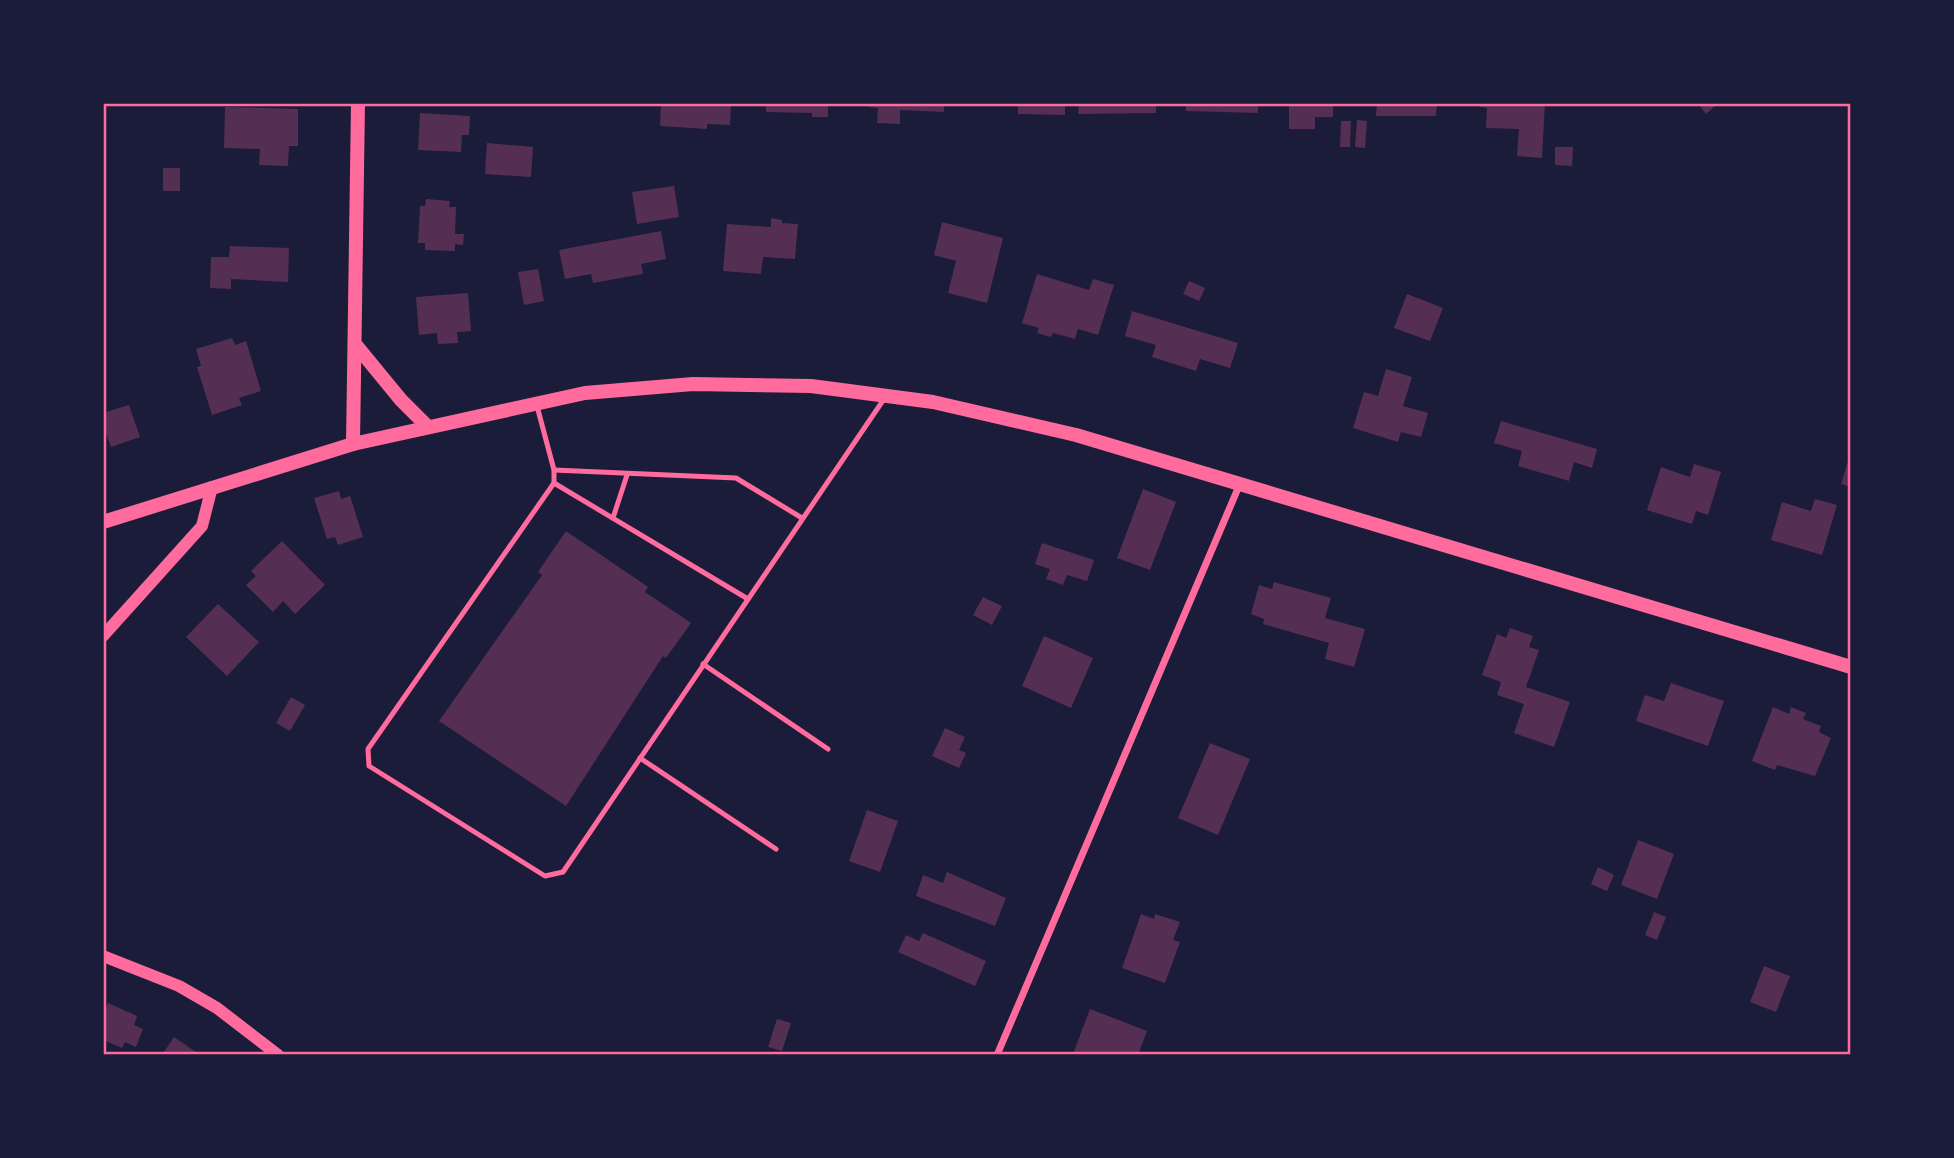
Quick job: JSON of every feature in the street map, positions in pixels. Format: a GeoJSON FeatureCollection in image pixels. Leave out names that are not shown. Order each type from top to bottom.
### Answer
{"type":"FeatureCollection","features":[{"type":"Feature","properties":{"kind":"main road"},"geometry":{"type":"LineString","coordinates":[[353,444],[358,103]]}},
{"type":"Feature","properties":{"kind":"main road"},"geometry":{"type":"LineString","coordinates":[[355,344],[401,400],[428,427]]}},
{"type":"Feature","properties":{"kind":"main road"},"geometry":{"type":"LineString","coordinates":[[103,522],[353,444],[585,393],[693,384],[811,386],[933,401],[1076,435],[1239,486],[1851,667]]}},
{"type":"Feature","properties":{"kind":"street"},"geometry":{"type":"LineString","coordinates":[[997,1055],[1239,486]]}},
{"type":"Feature","properties":{"kind":"street"},"geometry":{"type":"LineString","coordinates":[[103,636],[202,526],[212,487]]}},
{"type":"Feature","properties":{"kind":"street"},"geometry":{"type":"LineString","coordinates":[[103,956],[179,986],[217,1008],[278,1055]]}},
{"type":"Feature","properties":{"kind":"lane"},"geometry":{"type":"LineString","coordinates":[[537,403],[554,470],[554,483],[368,749],[369,766],[545,876],[552,876],[563,872],[886,396]]}},
{"type":"Feature","properties":{"kind":"lane"},"geometry":{"type":"LineString","coordinates":[[554,470],[736,478],[803,519]]}},
{"type":"Feature","properties":{"kind":"lane"},"geometry":{"type":"LineString","coordinates":[[613,518],[626,475]]}},
{"type":"Feature","properties":{"kind":"lane"},"geometry":{"type":"LineString","coordinates":[[554,483],[748,599]]}},
{"type":"Feature","properties":{"kind":"lane"},"geometry":{"type":"LineString","coordinates":[[703,664],[828,749]]}},
{"type":"Feature","properties":{"kind":"lane"},"geometry":{"type":"LineString","coordinates":[[640,758],[776,849]]}},
{"type":"Feature","properties":{"kind":"building"},"geometry":{"type":"Polygon","coordinates":[[[661,103],[731,103],[730,125],[707,124],[707,129],[660,126],[661,103]]]}},
{"type":"Feature","properties":{"kind":"building"},"geometry":{"type":"Polygon","coordinates":[[[766,103],[828,103],[828,117],[812,117],[812,113],[766,112],[766,103]]]}},
{"type":"Feature","properties":{"kind":"building"},"geometry":{"type":"Polygon","coordinates":[[[869,103],[944,103],[944,112],[900,110],[900,124],[877,123],[878,108],[869,107],[869,103]]]}},
{"type":"Feature","properties":{"kind":"building"},"geometry":{"type":"Polygon","coordinates":[[[1018,103],[1065,103],[1065,115],[1018,114],[1018,103]]]}},
{"type":"Feature","properties":{"kind":"building"},"geometry":{"type":"Polygon","coordinates":[[[1079,103],[1156,103],[1156,113],[1078,114],[1079,103]]]}},
{"type":"Feature","properties":{"kind":"building"},"geometry":{"type":"Polygon","coordinates":[[[1186,103],[1258,103],[1258,113],[1186,111],[1186,103]]]}},
{"type":"Feature","properties":{"kind":"building"},"geometry":{"type":"Polygon","coordinates":[[[1289,103],[1333,103],[1333,117],[1315,117],[1315,129],[1289,129],[1289,103]]]}},
{"type":"Feature","properties":{"kind":"building"},"geometry":{"type":"Polygon","coordinates":[[[1377,103],[1437,103],[1436,116],[1376,116],[1377,103]]]}},
{"type":"Feature","properties":{"kind":"building"},"geometry":{"type":"Polygon","coordinates":[[[1480,103],[1545,103],[1542,158],[1517,156],[1519,129],[1486,128],[1487,108],[1480,107],[1480,103]]]}},
{"type":"Feature","properties":{"kind":"building"},"geometry":{"type":"Polygon","coordinates":[[[1690,103],[1713,103],[1715,106],[1706,114],[1700,106],[1690,103]]]}},
{"type":"Feature","properties":{"kind":"building"},"geometry":{"type":"Polygon","coordinates":[[[225,107],[298,109],[298,146],[289,146],[288,166],[259,165],[260,149],[224,148],[225,107]]]}},
{"type":"Feature","properties":{"kind":"building"},"geometry":{"type":"Polygon","coordinates":[[[420,113],[470,116],[469,135],[462,135],[461,152],[418,150],[420,113]]]}},
{"type":"Feature","properties":{"kind":"building"},"geometry":{"type":"Polygon","coordinates":[[[1357,120],[1367,121],[1365,148],[1355,147],[1357,120]]]}},
{"type":"Feature","properties":{"kind":"building"},"geometry":{"type":"Polygon","coordinates":[[[1341,121],[1351,121],[1350,147],[1340,147],[1341,121]]]}},
{"type":"Feature","properties":{"kind":"building"},"geometry":{"type":"Polygon","coordinates":[[[487,143],[533,147],[531,177],[485,174],[487,143]]]}},
{"type":"Feature","properties":{"kind":"building"},"geometry":{"type":"Polygon","coordinates":[[[1555,147],[1573,147],[1572,166],[1555,165],[1555,147]]]}},
{"type":"Feature","properties":{"kind":"building"},"geometry":{"type":"Polygon","coordinates":[[[163,168],[180,168],[180,191],[163,191],[163,168]]]}},
{"type":"Feature","properties":{"kind":"building"},"geometry":{"type":"Polygon","coordinates":[[[674,186],[679,217],[637,224],[632,192],[674,186]]]}},
{"type":"Feature","properties":{"kind":"building"},"geometry":{"type":"Polygon","coordinates":[[[426,199],[450,201],[449,207],[456,207],[455,234],[464,234],[463,245],[455,244],[455,251],[425,250],[425,243],[418,243],[420,206],[425,206],[426,199]]]}},
{"type":"Feature","properties":{"kind":"building"},"geometry":{"type":"Polygon","coordinates":[[[771,218],[782,220],[782,223],[798,224],[795,259],[763,257],[761,274],[723,271],[727,224],[771,227],[771,218]]]}},
{"type":"Feature","properties":{"kind":"building"},"geometry":{"type":"Polygon","coordinates":[[[942,222],[1003,238],[987,303],[948,293],[956,261],[934,255],[942,222]]]}},
{"type":"Feature","properties":{"kind":"building"},"geometry":{"type":"Polygon","coordinates":[[[661,231],[666,259],[641,264],[643,274],[593,283],[591,274],[565,279],[559,250],[661,231]]]}},
{"type":"Feature","properties":{"kind":"building"},"geometry":{"type":"Polygon","coordinates":[[[230,246],[289,248],[288,282],[231,279],[231,289],[210,288],[211,257],[229,257],[230,246]]]}},
{"type":"Feature","properties":{"kind":"building"},"geometry":{"type":"Polygon","coordinates":[[[538,269],[544,301],[524,305],[518,272],[538,269]]]}},
{"type":"Feature","properties":{"kind":"building"},"geometry":{"type":"Polygon","coordinates":[[[1037,274],[1089,290],[1093,279],[1114,285],[1098,335],[1078,329],[1075,339],[1053,333],[1051,337],[1037,333],[1039,328],[1022,323],[1037,274]]]}},
{"type":"Feature","properties":{"kind":"building"},"geometry":{"type":"Polygon","coordinates":[[[1189,281],[1205,288],[1199,301],[1183,294],[1189,281]]]}},
{"type":"Feature","properties":{"kind":"building"},"geometry":{"type":"Polygon","coordinates":[[[468,293],[471,331],[457,332],[458,343],[438,344],[437,333],[419,335],[416,297],[468,293]]]}},
{"type":"Feature","properties":{"kind":"building"},"geometry":{"type":"Polygon","coordinates":[[[1407,294],[1443,308],[1430,341],[1394,328],[1407,294]]]}},
{"type":"Feature","properties":{"kind":"building"},"geometry":{"type":"Polygon","coordinates":[[[1132,311],[1238,343],[1230,368],[1200,359],[1196,371],[1152,357],[1156,345],[1125,336],[1132,311]]]}},
{"type":"Feature","properties":{"kind":"building"},"geometry":{"type":"Polygon","coordinates":[[[232,338],[235,345],[246,341],[261,391],[239,398],[242,405],[212,415],[197,367],[201,366],[196,349],[232,338]]]}},
{"type":"Feature","properties":{"kind":"building"},"geometry":{"type":"Polygon","coordinates":[[[1386,369],[1412,377],[1403,406],[1428,413],[1421,437],[1401,432],[1398,442],[1353,428],[1364,392],[1378,396],[1386,369]]]}},
{"type":"Feature","properties":{"kind":"building"},"geometry":{"type":"Polygon","coordinates":[[[129,405],[140,437],[111,447],[103,425],[103,413],[129,405]]]}},
{"type":"Feature","properties":{"kind":"building"},"geometry":{"type":"Polygon","coordinates":[[[1501,421],[1597,449],[1592,468],[1574,462],[1569,481],[1518,466],[1522,451],[1494,443],[1501,421]]]}},
{"type":"Feature","properties":{"kind":"building"},"geometry":{"type":"Polygon","coordinates":[[[1851,455],[1851,487],[1841,484],[1851,455]]]}},
{"type":"Feature","properties":{"kind":"building"},"geometry":{"type":"Polygon","coordinates":[[[1694,464],[1721,472],[1708,515],[1696,511],[1692,524],[1647,510],[1661,467],[1690,477],[1694,464]]]}},
{"type":"Feature","properties":{"kind":"building"},"geometry":{"type":"Polygon","coordinates":[[[1143,489],[1176,502],[1150,570],[1117,558],[1143,489]]]}},
{"type":"Feature","properties":{"kind":"building"},"geometry":{"type":"Polygon","coordinates":[[[339,491],[341,499],[350,496],[363,537],[338,545],[335,537],[327,539],[314,498],[339,491]]]}},
{"type":"Feature","properties":{"kind":"building"},"geometry":{"type":"Polygon","coordinates":[[[1815,499],[1837,505],[1822,555],[1771,540],[1782,502],[1811,511],[1815,499]]]}},
{"type":"Feature","properties":{"kind":"building"},"geometry":{"type":"Polygon","coordinates":[[[566,531],[648,587],[645,592],[691,623],[666,658],[663,656],[566,806],[439,721],[542,575],[538,572],[566,531]]]}},
{"type":"Feature","properties":{"kind":"building"},"geometry":{"type":"Polygon","coordinates":[[[282,541],[325,585],[295,614],[283,601],[273,612],[246,585],[256,576],[251,571],[282,541]]]}},
{"type":"Feature","properties":{"kind":"building"},"geometry":{"type":"Polygon","coordinates":[[[1042,543],[1094,560],[1087,581],[1067,575],[1063,585],[1046,579],[1050,569],[1035,564],[1042,543]]]}},
{"type":"Feature","properties":{"kind":"building"},"geometry":{"type":"Polygon","coordinates":[[[1274,582],[1331,598],[1325,618],[1365,629],[1354,667],[1325,659],[1329,643],[1263,624],[1264,619],[1251,614],[1259,585],[1272,589],[1274,582]]]}},
{"type":"Feature","properties":{"kind":"building"},"geometry":{"type":"Polygon","coordinates":[[[983,597],[1002,606],[992,625],[973,615],[983,597]]]}},
{"type":"Feature","properties":{"kind":"building"},"geometry":{"type":"Polygon","coordinates":[[[218,604],[259,642],[227,676],[186,637],[218,604]]]}},
{"type":"Feature","properties":{"kind":"building"},"geometry":{"type":"Polygon","coordinates":[[[1510,628],[1533,636],[1529,647],[1539,650],[1526,687],[1570,702],[1554,747],[1514,733],[1524,704],[1497,695],[1501,682],[1482,675],[1497,634],[1506,638],[1510,628]]]}},
{"type":"Feature","properties":{"kind":"building"},"geometry":{"type":"Polygon","coordinates":[[[1044,636],[1093,658],[1071,708],[1022,686],[1044,636]]]}},
{"type":"Feature","properties":{"kind":"building"},"geometry":{"type":"Polygon","coordinates":[[[1671,683],[1724,701],[1708,746],[1636,721],[1645,695],[1664,701],[1671,683]]]}},
{"type":"Feature","properties":{"kind":"building"},"geometry":{"type":"Polygon","coordinates":[[[291,697],[305,705],[290,731],[276,723],[291,697]]]}},
{"type":"Feature","properties":{"kind":"building"},"geometry":{"type":"Polygon","coordinates":[[[1773,707],[1789,714],[1791,707],[1806,713],[1803,719],[1821,726],[1819,732],[1831,738],[1815,776],[1777,765],[1775,770],[1752,761],[1773,707]]]}},
{"type":"Feature","properties":{"kind":"building"},"geometry":{"type":"Polygon","coordinates":[[[945,728],[965,737],[959,750],[966,753],[959,768],[932,756],[945,728]]]}},
{"type":"Feature","properties":{"kind":"building"},"geometry":{"type":"Polygon","coordinates":[[[1210,743],[1250,759],[1218,835],[1178,818],[1210,743]]]}},
{"type":"Feature","properties":{"kind":"building"},"geometry":{"type":"Polygon","coordinates":[[[867,810],[898,821],[880,872],[849,861],[867,810]]]}},
{"type":"Feature","properties":{"kind":"building"},"geometry":{"type":"Polygon","coordinates":[[[1638,840],[1674,854],[1657,899],[1621,885],[1638,840]]]}},
{"type":"Feature","properties":{"kind":"building"},"geometry":{"type":"Polygon","coordinates":[[[1598,867],[1614,875],[1607,891],[1591,884],[1598,867]]]}},
{"type":"Feature","properties":{"kind":"building"},"geometry":{"type":"Polygon","coordinates":[[[947,872],[1006,898],[995,926],[916,896],[923,875],[943,883],[947,872]]]}},
{"type":"Feature","properties":{"kind":"building"},"geometry":{"type":"Polygon","coordinates":[[[1654,912],[1666,917],[1657,940],[1645,935],[1654,912]]]}},
{"type":"Feature","properties":{"kind":"building"},"geometry":{"type":"Polygon","coordinates":[[[1141,914],[1154,919],[1155,914],[1180,922],[1173,940],[1180,942],[1165,983],[1122,968],[1141,914]]]}},
{"type":"Feature","properties":{"kind":"building"},"geometry":{"type":"Polygon","coordinates":[[[923,933],[986,961],[975,986],[898,952],[906,935],[919,941],[923,933]]]}},
{"type":"Feature","properties":{"kind":"building"},"geometry":{"type":"Polygon","coordinates":[[[1764,966],[1790,976],[1776,1012],[1750,1002],[1764,966]]]}},
{"type":"Feature","properties":{"kind":"building"},"geometry":{"type":"Polygon","coordinates":[[[108,1003],[137,1016],[134,1025],[143,1029],[136,1047],[125,1042],[122,1048],[103,1040],[103,1014],[108,1003]]]}},
{"type":"Feature","properties":{"kind":"building"},"geometry":{"type":"Polygon","coordinates":[[[1090,1009],[1147,1031],[1138,1055],[1073,1054],[1090,1009]]]}},
{"type":"Feature","properties":{"kind":"building"},"geometry":{"type":"Polygon","coordinates":[[[777,1019],[791,1023],[782,1051],[768,1047],[777,1019]]]}},
{"type":"Feature","properties":{"kind":"building"},"geometry":{"type":"Polygon","coordinates":[[[174,1037],[196,1052],[194,1055],[162,1055],[174,1037]]]}}]}
